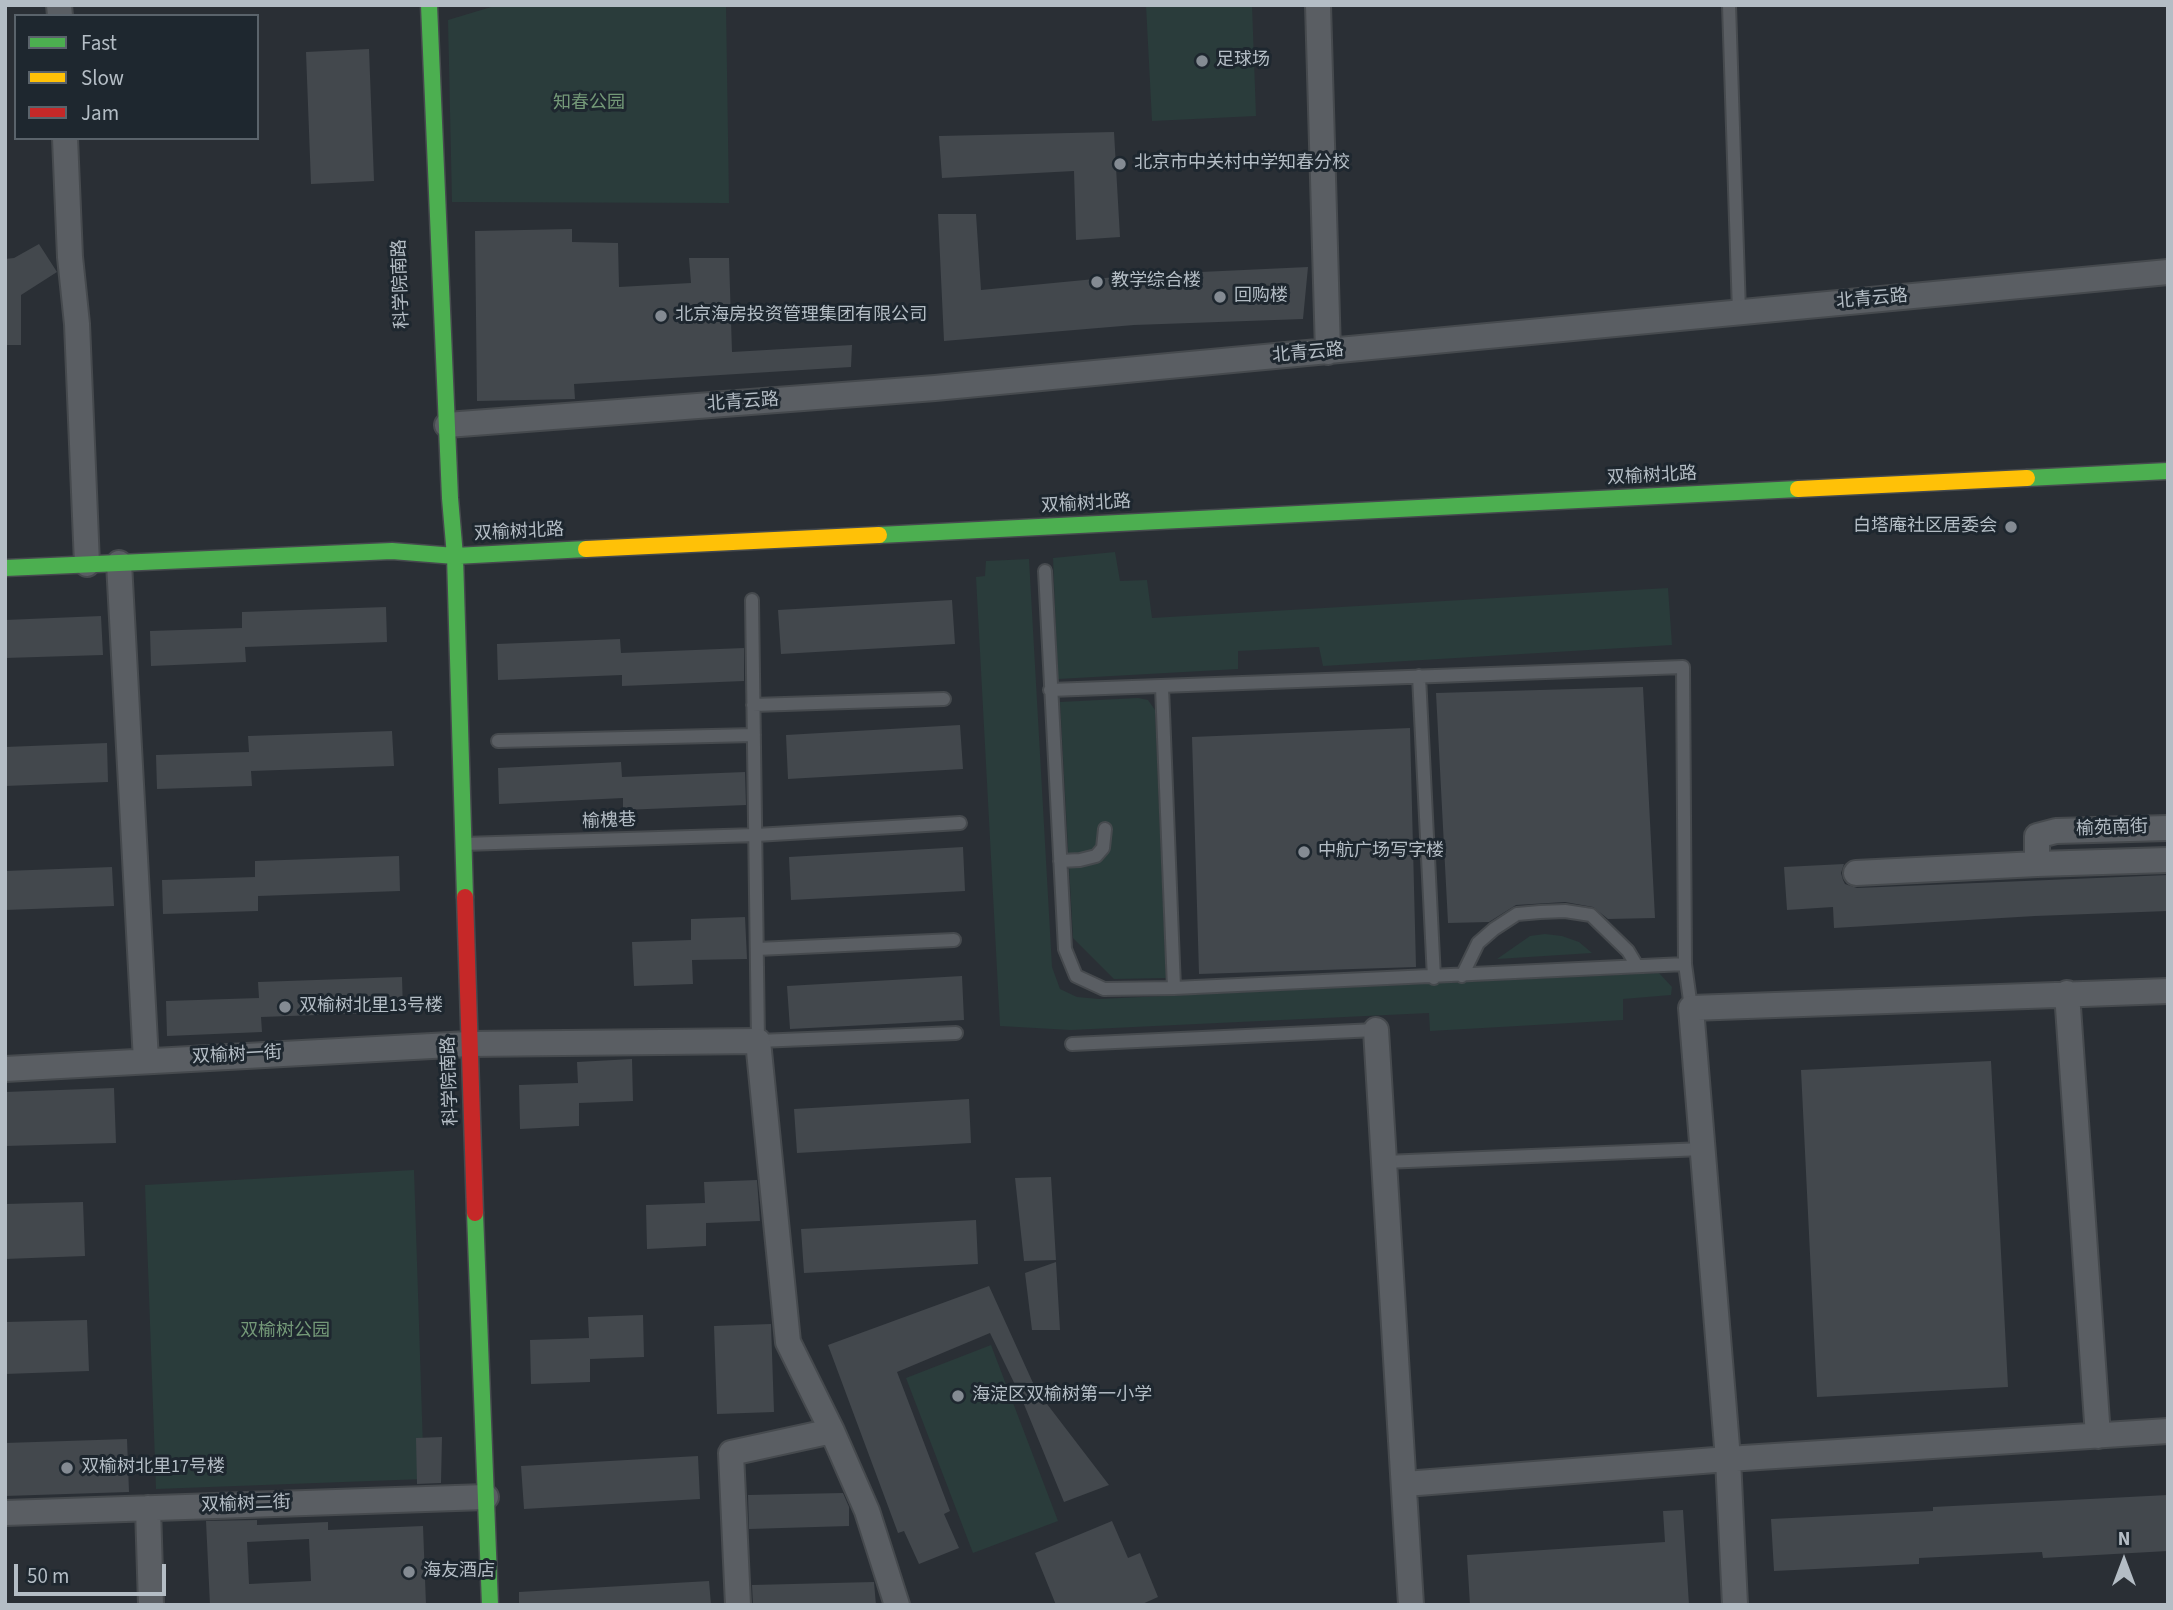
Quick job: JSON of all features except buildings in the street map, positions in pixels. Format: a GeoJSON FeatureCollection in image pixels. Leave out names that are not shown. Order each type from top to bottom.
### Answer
{"type":"FeatureCollection","features":[{"type":"Feature","properties":{"kind":"street","name":"科学院南路"},"geometry":{"type":"LineString","coordinates":[[429,5],[455,556],[469,1044],[490,1605]]}},
{"type":"Feature","properties":{"kind":"street"},"geometry":{"type":"LineString","coordinates":[[1318,5],[1328,352]]}},
{"type":"Feature","properties":{"kind":"street"},"geometry":{"type":"LineString","coordinates":[[65,140],[70,257],[77,324],[86,564]]}},
{"type":"Feature","properties":{"kind":"street","name":"北青云路"},"geometry":{"type":"LineString","coordinates":[[447,425],[935,388],[2168,272]]}},
{"type":"Feature","properties":{"kind":"street","name":"双榆树北路"},"geometry":{"type":"LineString","coordinates":[[5,568],[392,551],[455,556],[2168,471]]}},
{"type":"Feature","properties":{"kind":"street","name":"科学院南路"},"geometry":{"type":"LineString","coordinates":[[435,511],[455,556]]}},
{"type":"Feature","properties":{"kind":"street"},"geometry":{"type":"LineString","coordinates":[[119,563],[146,1061]]}},
{"type":"Feature","properties":{"kind":"street","name":"榆苑南街"},"geometry":{"type":"LineString","coordinates":[[2037,864],[2036,835],[2056,831],[2168,828]]}},
{"type":"Feature","properties":{"kind":"street"},"geometry":{"type":"LineString","coordinates":[[1856,873],[2168,860]]}},
{"type":"Feature","properties":{"kind":"street"},"geometry":{"type":"LineString","coordinates":[[1735,1605],[1728,1459],[1691,1007],[2168,991]]}},
{"type":"Feature","properties":{"kind":"street"},"geometry":{"type":"LineString","coordinates":[[2067,993],[2098,1436]]}},
{"type":"Feature","properties":{"kind":"street"},"geometry":{"type":"LineString","coordinates":[[1376,1030],[1411,1605]]}},
{"type":"Feature","properties":{"kind":"street"},"geometry":{"type":"LineString","coordinates":[[758,1041],[788,1342],[832,1430],[867,1511],[897,1605]]}},
{"type":"Feature","properties":{"kind":"street","name":"双榆树一街"},"geometry":{"type":"LineString","coordinates":[[5,1069],[469,1044],[758,1041]]}},
{"type":"Feature","properties":{"kind":"street"},"geometry":{"type":"LineString","coordinates":[[738,1605],[731,1453],[832,1430]]}},
{"type":"Feature","properties":{"kind":"street"},"geometry":{"type":"LineString","coordinates":[[1405,1484],[1728,1459],[2168,1431]]}},
{"type":"Feature","properties":{"kind":"street","name":"双榆树二街"},"geometry":{"type":"LineString","coordinates":[[5,1513],[486,1497]]}},
{"type":"Feature","properties":{"kind":"street"},"geometry":{"type":"LineString","coordinates":[[148,1508],[151,1605]]}},
{"type":"Feature","properties":{"kind":"lane"},"geometry":{"type":"LineString","coordinates":[[1729,5],[1739,312]]}},
{"type":"Feature","properties":{"kind":"lane"},"geometry":{"type":"LineString","coordinates":[[1045,571],[1065,949],[1076,975],[1104,989],[1174,988],[1434,978],[1685,964]]}},
{"type":"Feature","properties":{"kind":"lane"},"geometry":{"type":"LineString","coordinates":[[752,600],[758,1041],[956,1032]]}},
{"type":"Feature","properties":{"kind":"lane"},"geometry":{"type":"LineString","coordinates":[[1050,690],[1682,667],[1685,964],[1691,1007]]}},
{"type":"Feature","properties":{"kind":"lane"},"geometry":{"type":"LineString","coordinates":[[1419,676],[1434,978]]}},
{"type":"Feature","properties":{"kind":"lane"},"geometry":{"type":"LineString","coordinates":[[1162,687],[1174,988]]}},
{"type":"Feature","properties":{"kind":"lane"},"geometry":{"type":"LineString","coordinates":[[753,705],[944,699]]}},
{"type":"Feature","properties":{"kind":"lane"},"geometry":{"type":"LineString","coordinates":[[498,741],[754,735]]}},
{"type":"Feature","properties":{"kind":"lane","name":"榆槐巷"},"geometry":{"type":"LineString","coordinates":[[463,844],[755,835],[960,823]]}},
{"type":"Feature","properties":{"kind":"lane"},"geometry":{"type":"LineString","coordinates":[[1060,861],[1096,856],[1103,848],[1105,829]]}},
{"type":"Feature","properties":{"kind":"lane"},"geometry":{"type":"LineString","coordinates":[[1462,976],[1478,943],[1494,929],[1517,914],[1540,912],[1565,911],[1591,915],[1628,951],[1637,966]]}},
{"type":"Feature","properties":{"kind":"lane"},"geometry":{"type":"LineString","coordinates":[[757,948],[954,940]]}},
{"type":"Feature","properties":{"kind":"lane"},"geometry":{"type":"LineString","coordinates":[[1072,1044],[1376,1030]]}},
{"type":"Feature","properties":{"kind":"lane"},"geometry":{"type":"LineString","coordinates":[[1384,1162],[1703,1149]]}},
{"type":"Feature","properties":{"kind":"green space","name":"知春公园"},"geometry":{"type":"Polygon","coordinates":[[[498,5],[726,5],[729,203],[452,202],[448,20],[498,5]]]}},
{"type":"Feature","properties":{"kind":"green space","name":"足球场"},"geometry":{"type":"Polygon","coordinates":[[[1146,5],[1252,5],[1256,116],[1152,121],[1146,5]]]}},
{"type":"Feature","properties":{"kind":"green space"},"geometry":{"type":"Polygon","coordinates":[[[1115,552],[1120,581],[1147,580],[1152,618],[1668,588],[1672,645],[1323,666],[1319,647],[1238,651],[1238,669],[1058,679],[1053,558],[1115,552]]]}},
{"type":"Feature","properties":{"kind":"green space"},"geometry":{"type":"Polygon","coordinates":[[[1029,559],[1052,967],[1060,989],[1077,997],[1099,999],[1659,973],[1672,987],[1671,995],[1623,999],[1623,1020],[1430,1031],[1429,1013],[1071,1030],[1000,1026],[976,577],[985,576],[986,561],[1029,559]]]}},
{"type":"Feature","properties":{"kind":"green space"},"geometry":{"type":"Polygon","coordinates":[[[1138,698],[1148,700],[1155,710],[1166,978],[1114,979],[1073,938],[1060,702],[1138,698]]]}},
{"type":"Feature","properties":{"kind":"green space"},"geometry":{"type":"Polygon","coordinates":[[[1545,934],[1579,942],[1592,953],[1497,959],[1530,936],[1545,934]]]}},
{"type":"Feature","properties":{"kind":"green space","name":"双榆树公园"},"geometry":{"type":"Polygon","coordinates":[[[414,1170],[424,1479],[156,1489],[145,1185],[414,1170]]]}},
{"type":"Feature","properties":{"kind":"green space"},"geometry":{"type":"Polygon","coordinates":[[[991,1345],[1058,1521],[973,1553],[906,1378],[991,1345]]]}},
{"type":"Feature","properties":{"kind":"traffic: fast"},"geometry":{"type":"LineString","coordinates":[[429,5],[450,498],[455,556],[465,897]]}},
{"type":"Feature","properties":{"kind":"traffic: fast"},"geometry":{"type":"LineString","coordinates":[[2027,478],[2168,471]]}},
{"type":"Feature","properties":{"kind":"traffic: fast"},"geometry":{"type":"LineString","coordinates":[[879,535],[1798,489]]}},
{"type":"Feature","properties":{"kind":"traffic: fast"},"geometry":{"type":"LineString","coordinates":[[5,568],[392,551],[455,556],[586,549]]}},
{"type":"Feature","properties":{"kind":"traffic: fast"},"geometry":{"type":"LineString","coordinates":[[475,1213],[490,1605]]}},
{"type":"Feature","properties":{"kind":"traffic: slow"},"geometry":{"type":"LineString","coordinates":[[1798,489],[2027,478]]}},
{"type":"Feature","properties":{"kind":"traffic: slow"},"geometry":{"type":"LineString","coordinates":[[586,549],[879,535]]}},
{"type":"Feature","properties":{"kind":"traffic: jam"},"geometry":{"type":"LineString","coordinates":[[465,897],[475,1213]]}},
{"type":"Feature","properties":{"kind":"place","name":"足球场"},"geometry":{"type":"Point","coordinates":[1202,61]}},
{"type":"Feature","properties":{"kind":"place","name":"北京市中关村中学知春分校"},"geometry":{"type":"Point","coordinates":[1120,164]}},
{"type":"Feature","properties":{"kind":"place","name":"教学综合楼"},"geometry":{"type":"Point","coordinates":[1097,282]}},
{"type":"Feature","properties":{"kind":"place","name":"回购楼"},"geometry":{"type":"Point","coordinates":[1220,297]}},
{"type":"Feature","properties":{"kind":"place","name":"北京海房投资管理集团有限公司"},"geometry":{"type":"Point","coordinates":[661,316]}},
{"type":"Feature","properties":{"kind":"place","name":"白塔庵社区居委会"},"geometry":{"type":"Point","coordinates":[2011,527]}},
{"type":"Feature","properties":{"kind":"place","name":"中航广场写字楼"},"geometry":{"type":"Point","coordinates":[1304,852]}},
{"type":"Feature","properties":{"kind":"place","name":"双榆树北里13号楼"},"geometry":{"type":"Point","coordinates":[285,1007]}},
{"type":"Feature","properties":{"kind":"place","name":"海淀区双榆树第一小学"},"geometry":{"type":"Point","coordinates":[958,1396]}},
{"type":"Feature","properties":{"kind":"place","name":"双榆树北里17号楼"},"geometry":{"type":"Point","coordinates":[67,1468]}},
{"type":"Feature","properties":{"kind":"place","name":"海友酒店"},"geometry":{"type":"Point","coordinates":[409,1572]}}]}
